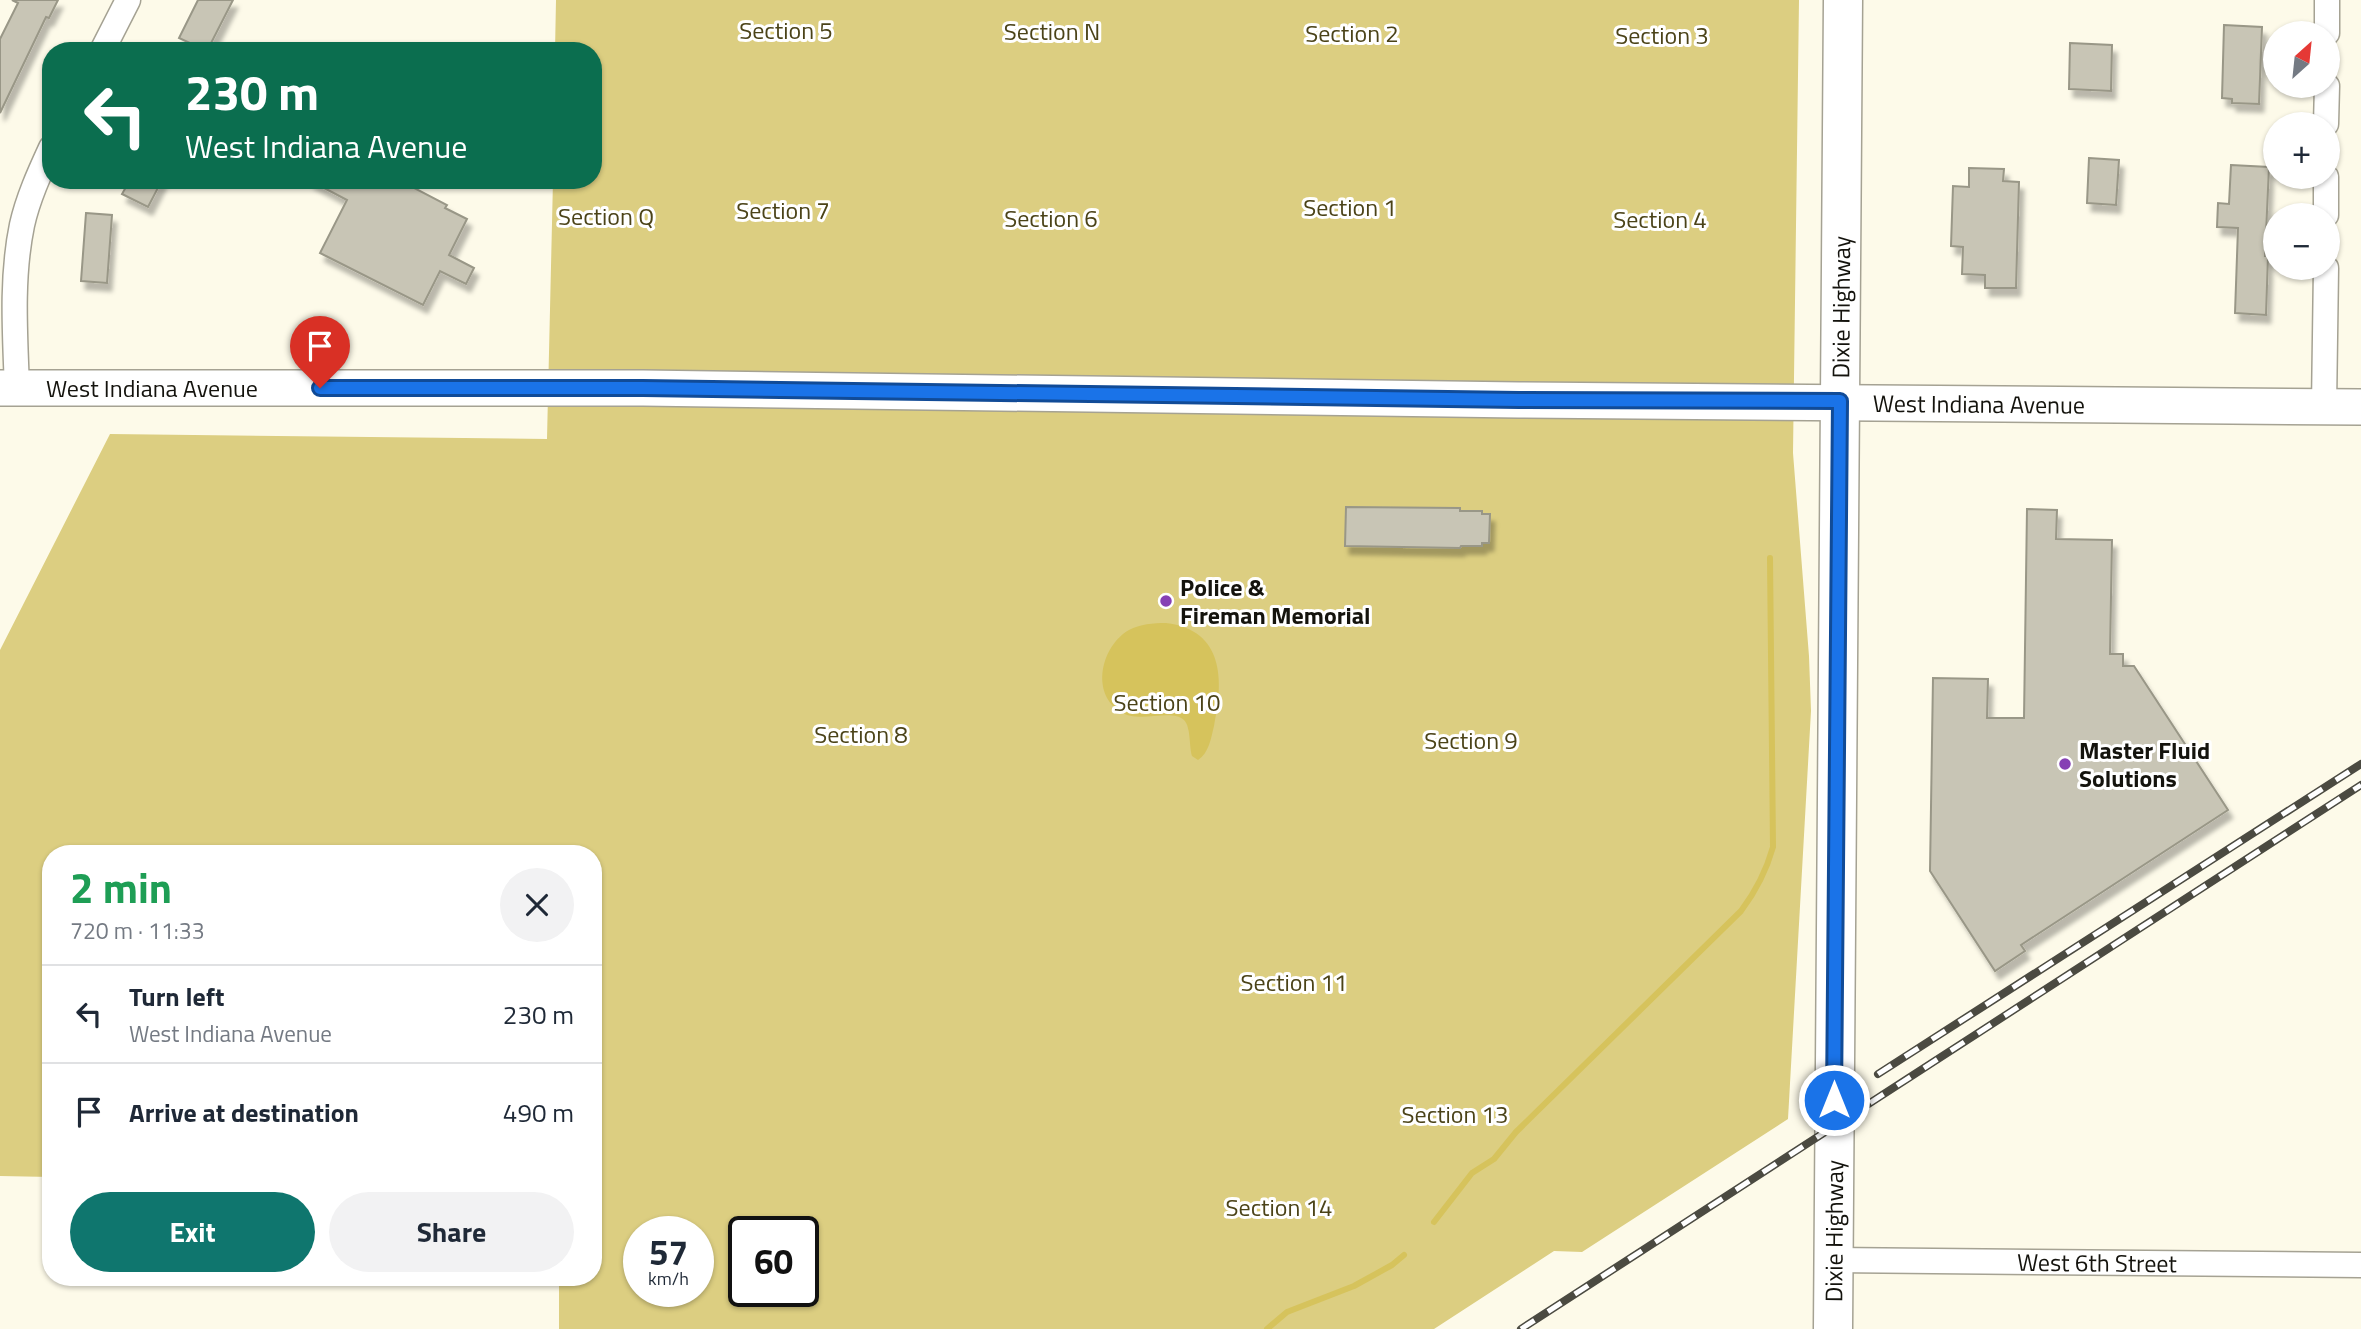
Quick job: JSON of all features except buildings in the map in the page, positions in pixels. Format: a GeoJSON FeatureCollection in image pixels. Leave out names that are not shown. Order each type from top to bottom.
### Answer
{"type":"FeatureCollection","features":[{"type":"Feature","properties":{"kind":"main road","name":"Dixie Highway"},"geometry":{"type":"LineString","coordinates":[[1833,1329],[1843,0]]}},
{"type":"Feature","properties":{"kind":"main road","name":"West Indiana Avenue"},"geometry":{"type":"LineString","coordinates":[[8,388],[643,388],[1532,400],[2361,407]]}},
{"type":"Feature","properties":{"kind":"street"},"geometry":{"type":"LineString","coordinates":[[107,42],[128,0]]}},
{"type":"Feature","properties":{"kind":"street"},"geometry":{"type":"LineString","coordinates":[[2327,0],[2327,21]]}},
{"type":"Feature","properties":{"kind":"street"},"geometry":{"type":"LineString","coordinates":[[8,388],[17,253],[23,222],[42,169]]}},
{"type":"Feature","properties":{"kind":"street"},"geometry":{"type":"LineString","coordinates":[[2324,406],[2326,280]]}},
{"type":"Feature","properties":{"kind":"street","name":"West 6th Street"},"geometry":{"type":"LineString","coordinates":[[1833,1260],[2361,1265]]}},
{"type":"Feature","properties":{"kind":"green space"},"geometry":{"type":"Polygon","coordinates":[[[556,0],[1799,0],[1793,453],[1811,711],[1788,1119],[1582,1252],[1554,1251],[1434,1329],[559,1329],[559,1286],[602,1286],[602,845],[42,845],[42,1177],[0,1176],[0,650],[110,434],[547,439],[553,189],[602,189],[602,42],[555,42],[556,0]]]}},
{"type":"Feature","properties":{"kind":"shaded area"},"geometry":{"type":"Polygon","coordinates":[[[1166,623],[1185,628],[1199,636],[1216,660],[1219,691],[1214,726],[1209,745],[1198,760],[1192,756],[1188,727],[1184,720],[1171,715],[1128,715],[1111,704],[1105,694],[1103,670],[1106,658],[1119,637],[1138,626],[1166,623]]]}},
{"type":"Feature","properties":{"kind":"waterway"},"geometry":{"type":"LineString","coordinates":[[1434,1222],[1472,1173],[1494,1159],[1516,1132],[1741,911],[1760,881],[1773,847],[1770,558]]}},
{"type":"Feature","properties":{"kind":"waterway"},"geometry":{"type":"LineString","coordinates":[[1267,1329],[1287,1312],[1354,1286],[1392,1265],[1404,1255]]}},
{"type":"Feature","properties":{"kind":"railway"},"geometry":{"type":"LineString","coordinates":[[1878,1074],[2361,764]]}},
{"type":"Feature","properties":{"kind":"railway"},"geometry":{"type":"LineString","coordinates":[[1521,1329],[2361,785]]}},
{"type":"Feature","properties":{"kind":"place","name":"Police & Fireman Memorial"},"geometry":{"type":"Point","coordinates":[1166,601]}},
{"type":"Feature","properties":{"kind":"place","name":"Master Fluid Solutions"},"geometry":{"type":"Point","coordinates":[2065,764]}},
{"type":"Feature","properties":{"kind":"route"},"geometry":{"type":"LineString","coordinates":[[320,388],[643,388],[1519,400],[1840,401],[1834,1100]]}},
{"type":"Feature","properties":{"kind":"park label","name":"Section 5"},"geometry":{"type":"Point","coordinates":[786,30]}},
{"type":"Feature","properties":{"kind":"park label","name":"Section N"},"geometry":{"type":"Point","coordinates":[1052,31]}},
{"type":"Feature","properties":{"kind":"park label","name":"Section 2"},"geometry":{"type":"Point","coordinates":[1352,33]}},
{"type":"Feature","properties":{"kind":"park label","name":"Section 3"},"geometry":{"type":"Point","coordinates":[1662,35]}},
{"type":"Feature","properties":{"kind":"park label","name":"Section 1"},"geometry":{"type":"Point","coordinates":[1350,207]}},
{"type":"Feature","properties":{"kind":"park label","name":"Section 7"},"geometry":{"type":"Point","coordinates":[783,210]}},
{"type":"Feature","properties":{"kind":"park label","name":"Section Q"},"geometry":{"type":"Point","coordinates":[606,216]}},
{"type":"Feature","properties":{"kind":"park label","name":"Section 6"},"geometry":{"type":"Point","coordinates":[1051,218]}},
{"type":"Feature","properties":{"kind":"park label","name":"Section 4"},"geometry":{"type":"Point","coordinates":[1660,219]}},
{"type":"Feature","properties":{"kind":"park label","name":"Section 10"},"geometry":{"type":"Point","coordinates":[1167,702]}},
{"type":"Feature","properties":{"kind":"park label","name":"Section 8"},"geometry":{"type":"Point","coordinates":[861,734]}},
{"type":"Feature","properties":{"kind":"park label","name":"Section 9"},"geometry":{"type":"Point","coordinates":[1471,740]}},
{"type":"Feature","properties":{"kind":"park label","name":"Section 11"},"geometry":{"type":"Point","coordinates":[1294,982]}},
{"type":"Feature","properties":{"kind":"park label","name":"Section 13"},"geometry":{"type":"Point","coordinates":[1455,1114]}},
{"type":"Feature","properties":{"kind":"park label","name":"Section 14"},"geometry":{"type":"Point","coordinates":[1279,1207]}}]}
